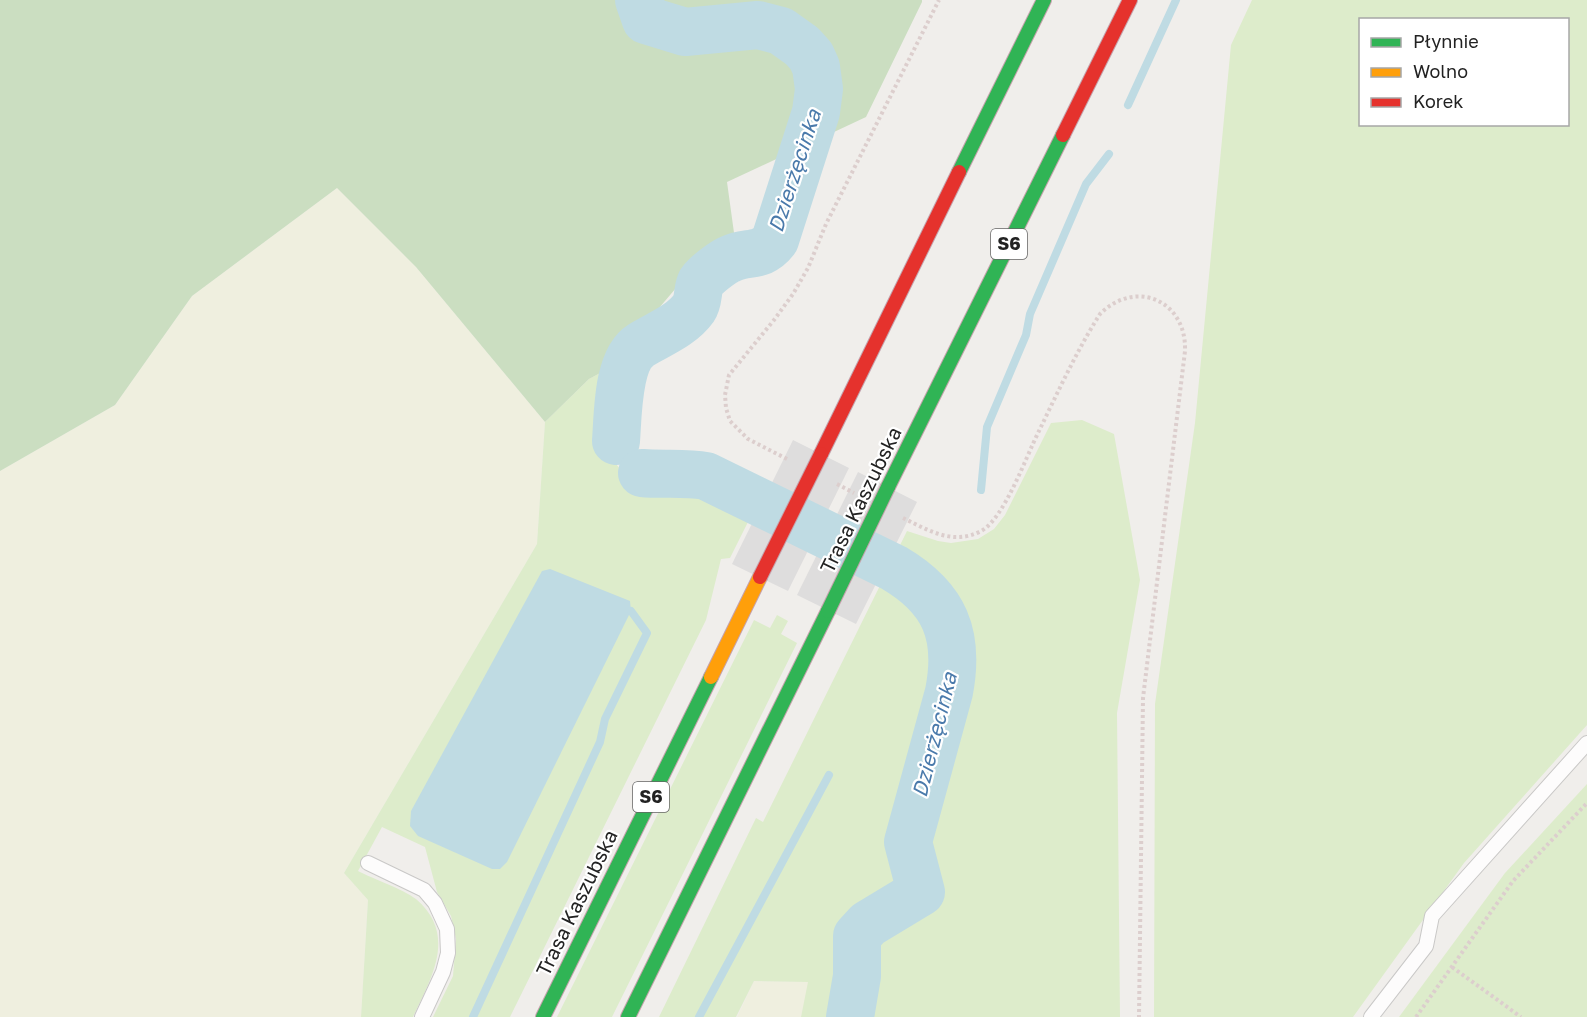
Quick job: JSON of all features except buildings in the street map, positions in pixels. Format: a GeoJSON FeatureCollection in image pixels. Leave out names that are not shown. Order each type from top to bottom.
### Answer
{"type":"FeatureCollection","features":[{"type":"Feature","properties":{"kind":"highway","name":"Trasa Kaszubska"},"geometry":{"type":"LineString","coordinates":[[543,1017],[1044,0]]}},
{"type":"Feature","properties":{"kind":"highway","name":"Trasa Kaszubska"},"geometry":{"type":"LineString","coordinates":[[628,1017],[1130,0]]}},
{"type":"Feature","properties":{"kind":"lane"},"geometry":{"type":"LineString","coordinates":[[1371,1017],[1426,946],[1432,916],[1587,743]]}},
{"type":"Feature","properties":{"kind":"lane"},"geometry":{"type":"LineString","coordinates":[[368,863],[424,890],[435,903],[447,929],[448,953],[422,1017]]}},
{"type":"Feature","properties":{"kind":"path"},"geometry":{"type":"LineString","coordinates":[[790,461],[748,439],[730,421],[725,395],[729,375],[774,321],[803,276],[831,214],[939,0]]}},
{"type":"Feature","properties":{"kind":"path"},"geometry":{"type":"LineString","coordinates":[[895,514],[937,535],[958,537],[982,531],[1001,510],[1100,314],[1115,302],[1142,296],[1160,302],[1175,313],[1184,330],[1185,351],[1141,721],[1139,1017]]}},
{"type":"Feature","properties":{"kind":"path"},"geometry":{"type":"LineString","coordinates":[[832,482],[864,498]]}},
{"type":"Feature","properties":{"kind":"path"},"geometry":{"type":"LineString","coordinates":[[1416,1017],[1513,881],[1587,803]]}},
{"type":"Feature","properties":{"kind":"path"},"geometry":{"type":"LineString","coordinates":[[1452,967],[1521,1017]]}},
{"type":"Feature","properties":{"kind":"green space"},"geometry":{"type":"Polygon","coordinates":[[[0,0],[922,0],[922,2],[866,117],[727,182],[735,240],[682,281],[636,335],[619,363],[589,379],[545,422],[416,267],[337,188],[192,296],[115,405],[0,471],[0,0]]]}},
{"type":"Feature","properties":{"kind":"green space"},"geometry":{"type":"Polygon","coordinates":[[[1252,0],[1587,0],[1587,725],[1464,863],[1353,1017],[1154,1017],[1155,704],[1195,423],[1231,45],[1252,0]]]}},
{"type":"Feature","properties":{"kind":"green space"},"geometry":{"type":"Polygon","coordinates":[[[337,188],[416,267],[545,422],[537,544],[344,873],[368,900],[361,1017],[0,1017],[0,471],[115,405],[192,296],[337,188]]]}},
{"type":"Feature","properties":{"kind":"green space"},"geometry":{"type":"Polygon","coordinates":[[[619,363],[606,416],[609,450],[617,465],[629,476],[648,484],[689,483],[753,512],[730,558],[721,559],[706,620],[510,1017],[433,1017],[453,976],[456,939],[451,916],[437,892],[425,847],[382,827],[358,871],[416,899],[429,913],[436,927],[437,957],[427,987],[413,1017],[361,1017],[368,900],[344,873],[537,544],[545,422],[589,379],[619,363]]]}},
{"type":"Feature","properties":{"kind":"green space"},"geometry":{"type":"Polygon","coordinates":[[[1082,420],[1114,434],[1140,580],[1117,713],[1120,1017],[801,1017],[808,982],[754,981],[736,1017],[659,1017],[756,818],[763,822],[907,531],[951,543],[978,539],[994,529],[1005,515],[1051,423],[1082,420]]]}},
{"type":"Feature","properties":{"kind":"green space"},"geometry":{"type":"Polygon","coordinates":[[[777,615],[788,621],[781,634],[797,643],[612,1017],[557,1017],[754,620],[770,628],[777,615]]]}},
{"type":"Feature","properties":{"kind":"green space"},"geometry":{"type":"Polygon","coordinates":[[[1587,784],[1587,1017],[1399,1017],[1505,873],[1587,784]]]}},
{"type":"Feature","properties":{"kind":"green space"},"geometry":{"type":"Polygon","coordinates":[[[754,981],[809,982],[801,1017],[737,1017],[754,981]]]}},
{"type":"Feature","properties":{"kind":"water"},"geometry":{"type":"Polygon","coordinates":[[[550,569],[630,601],[631,611],[507,862],[500,869],[492,869],[418,836],[410,826],[411,811],[542,571],[550,569]]]}},
{"type":"Feature","properties":{"kind":"pier"},"geometry":{"type":"Polygon","coordinates":[[[793,440],[849,468],[788,591],[732,564],[793,440]]]}},
{"type":"Feature","properties":{"kind":"pier"},"geometry":{"type":"Polygon","coordinates":[[[858,472],[917,502],[856,624],[797,595],[858,472]]]}},
{"type":"Feature","properties":{"kind":"waterway","name":"Dzierżęcinka"},"geometry":{"type":"LineString","coordinates":[[616,441],[620,389],[627,363],[633,352],[676,325],[689,314],[696,305],[701,282],[714,269],[736,256],[764,250],[775,240],[816,112],[819,89],[816,67],[811,56],[802,46],[781,31],[758,25],[685,32],[646,20],[639,0]]}},
{"type":"Feature","properties":{"kind":"waterway"},"geometry":{"type":"LineString","coordinates":[[1128,105],[1176,0]]}},
{"type":"Feature","properties":{"kind":"waterway"},"geometry":{"type":"LineString","coordinates":[[981,490],[987,427],[1026,335],[1030,314],[1086,184],[1109,154]]}},
{"type":"Feature","properties":{"kind":"waterway","name":"Dzierżęcinka"},"geometry":{"type":"LineString","coordinates":[[642,473],[706,476],[894,568],[926,592],[937,605],[945,620],[952,653],[949,692],[908,842],[921,892],[868,924],[857,936],[857,976],[850,1017]]}},
{"type":"Feature","properties":{"kind":"waterway"},"geometry":{"type":"LineString","coordinates":[[473,1017],[600,742],[605,719],[647,633],[631,611]]}},
{"type":"Feature","properties":{"kind":"waterway"},"geometry":{"type":"LineString","coordinates":[[699,1017],[829,775]]}},
{"type":"Feature","properties":{"kind":"traffic: fast"},"geometry":{"type":"LineString","coordinates":[[959,172],[1044,0]]}},
{"type":"Feature","properties":{"kind":"traffic: fast"},"geometry":{"type":"LineString","coordinates":[[888,487],[1063,135]]}},
{"type":"Feature","properties":{"kind":"traffic: fast"},"geometry":{"type":"LineString","coordinates":[[828,611],[888,487]]}},
{"type":"Feature","properties":{"kind":"traffic: fast"},"geometry":{"type":"LineString","coordinates":[[628,1017],[828,611]]}},
{"type":"Feature","properties":{"kind":"traffic: fast"},"geometry":{"type":"LineString","coordinates":[[543,1017],[711,677]]}},
{"type":"Feature","properties":{"kind":"traffic: slow"},"geometry":{"type":"LineString","coordinates":[[711,677],[760,577]]}},
{"type":"Feature","properties":{"kind":"traffic: jam"},"geometry":{"type":"LineString","coordinates":[[1063,135],[1130,0]]}},
{"type":"Feature","properties":{"kind":"traffic: jam"},"geometry":{"type":"LineString","coordinates":[[821,454],[959,172]]}},
{"type":"Feature","properties":{"kind":"traffic: jam"},"geometry":{"type":"LineString","coordinates":[[760,577],[821,454]]}}]}
